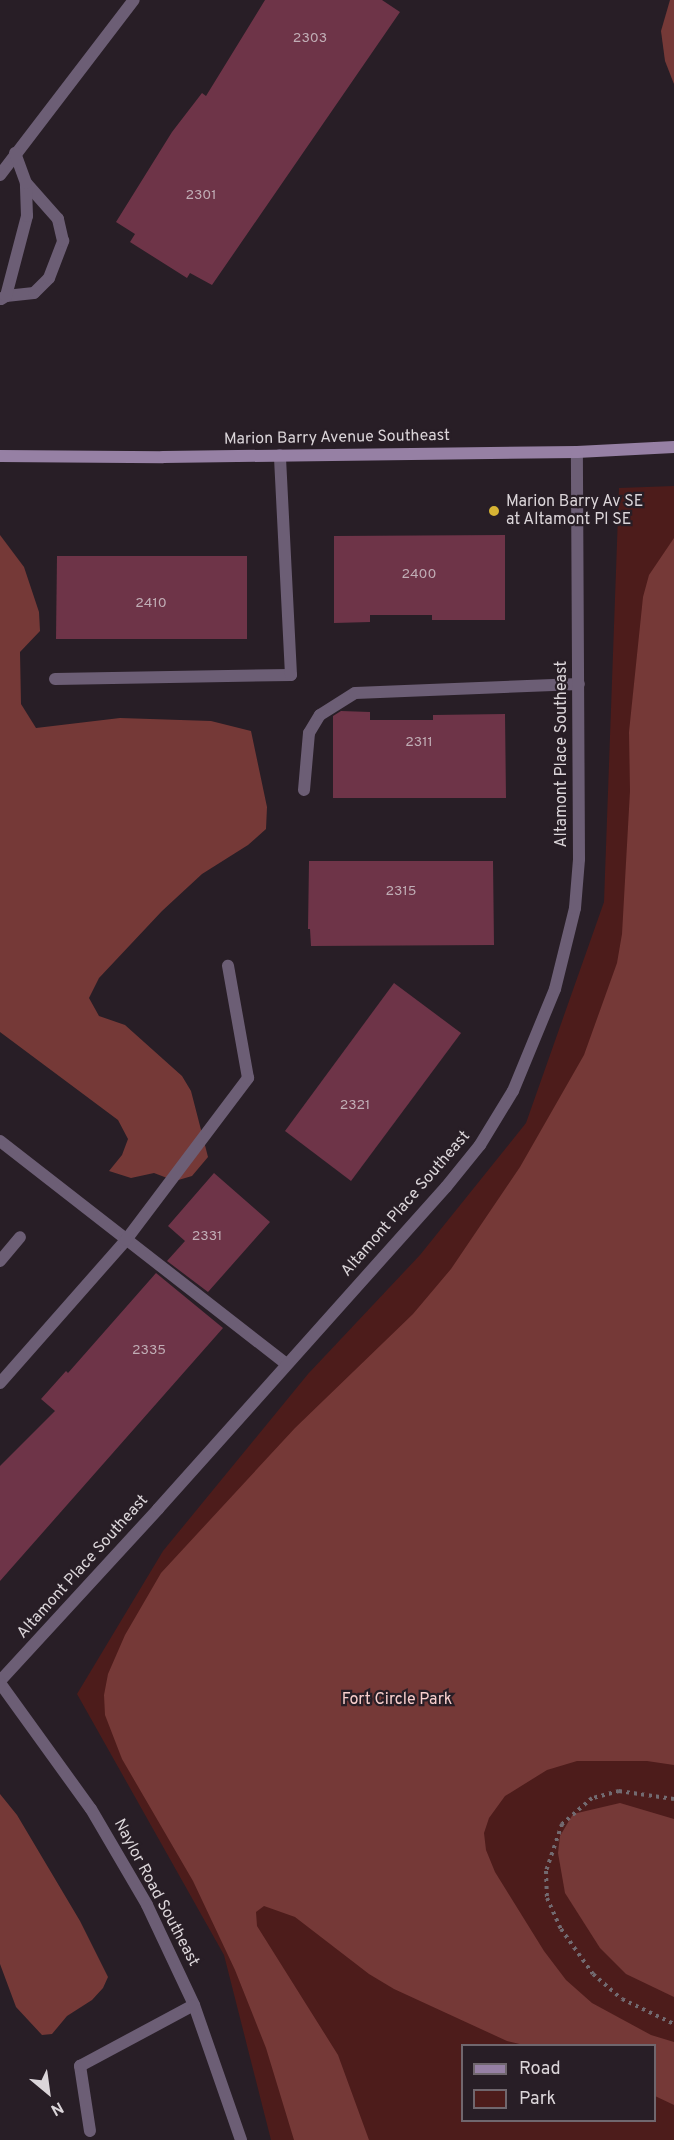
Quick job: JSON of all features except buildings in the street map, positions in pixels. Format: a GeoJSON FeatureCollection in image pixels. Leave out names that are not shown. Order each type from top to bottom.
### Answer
{"type":"FeatureCollection","features":[{"type":"Feature","properties":{"kind":"main road","name":"Marion Barry Avenue Southeast"},"geometry":{"type":"LineString","coordinates":[[0,456],[578,452],[674,447]]}},
{"type":"Feature","properties":{"kind":"street"},"geometry":{"type":"LineString","coordinates":[[0,175],[134,0]]}},
{"type":"Feature","properties":{"kind":"street"},"geometry":{"type":"LineString","coordinates":[[15,153],[27,183],[58,219],[63,242],[49,278],[34,292],[3,298],[27,216],[27,183]]}},
{"type":"Feature","properties":{"kind":"street","name":"Altamont Place Southeast"},"geometry":{"type":"LineString","coordinates":[[0,1682],[150,1518],[472,1157],[498,1118],[526,1063],[558,981],[575,908],[579,859],[578,452]]}},
{"type":"Feature","properties":{"kind":"street"},"geometry":{"type":"LineString","coordinates":[[55,679],[291,675],[280,455]]}},
{"type":"Feature","properties":{"kind":"street"},"geometry":{"type":"LineString","coordinates":[[304,790],[309,733],[320,716],[356,693],[579,684]]}},
{"type":"Feature","properties":{"kind":"street"},"geometry":{"type":"LineString","coordinates":[[0,1383],[126,1239],[248,1078],[228,966]]}},
{"type":"Feature","properties":{"kind":"street"},"geometry":{"type":"LineString","coordinates":[[0,1141],[286,1364]]}},
{"type":"Feature","properties":{"kind":"street"},"geometry":{"type":"LineString","coordinates":[[0,1261],[20,1237]]}},
{"type":"Feature","properties":{"kind":"street","name":"Naylor Road Southeast"},"geometry":{"type":"LineString","coordinates":[[0,1682],[70,1778],[124,1863],[147,1905],[194,2005],[241,2140]]}},
{"type":"Feature","properties":{"kind":"street"},"geometry":{"type":"LineString","coordinates":[[90,2131],[80,2066],[194,2005]]}},
{"type":"Feature","properties":{"kind":"path"},"geometry":{"type":"LineString","coordinates":[[674,1799],[619,1791],[592,1798],[562,1824],[546,1871],[547,1898],[561,1929],[593,1974],[622,1999],[674,2024]]}},
{"type":"Feature","properties":{"kind":"green space"},"geometry":{"type":"Polygon","coordinates":[[[670,0],[674,0],[674,84],[665,61],[661,31],[670,0]]]}},
{"type":"Feature","properties":{"kind":"green space","name":"Fort Circle Park"},"geometry":{"type":"Polygon","coordinates":[[[674,486],[674,2140],[271,2140],[224,1955],[77,1694],[163,1551],[308,1374],[420,1255],[526,1123],[604,902],[619,488],[674,486]]]}},
{"type":"Feature","properties":{"kind":"green space"},"geometry":{"type":"Polygon","coordinates":[[[0,535],[24,567],[39,612],[40,631],[20,652],[21,704],[36,728],[120,718],[211,721],[251,731],[267,807],[266,829],[248,845],[202,874],[162,911],[99,978],[89,998],[99,1016],[125,1025],[182,1076],[191,1091],[208,1157],[192,1176],[175,1181],[154,1173],[131,1178],[109,1171],[122,1155],[128,1139],[118,1120],[0,1032],[0,535]]]}},
{"type":"Feature","properties":{"kind":"green space","name":"Fort Circle Park"},"geometry":{"type":"Polygon","coordinates":[[[674,538],[674,1765],[647,1761],[577,1761],[547,1770],[505,1796],[489,1818],[484,1833],[486,1850],[495,1872],[544,1951],[566,1980],[592,2003],[651,2035],[674,2042],[674,2105],[656,2096],[656,2044],[520,2044],[507,2041],[394,1989],[369,1974],[295,1917],[264,1906],[256,1912],[257,1926],[338,2055],[369,2140],[294,2140],[266,2048],[235,1970],[193,1881],[122,1759],[105,1715],[104,1695],[108,1674],[125,1635],[161,1573],[295,1428],[413,1314],[451,1269],[520,1167],[584,1055],[617,963],[622,934],[630,791],[629,732],[643,597],[649,575],[674,538]]]}},
{"type":"Feature","properties":{"kind":"green space"},"geometry":{"type":"Polygon","coordinates":[[[0,1794],[17,1815],[80,1921],[108,1977],[103,1988],[92,2000],[67,2016],[52,2034],[42,2035],[16,2007],[0,1964],[0,1794]]]}},
{"type":"Feature","properties":{"kind":"green space"},"geometry":{"type":"Polygon","coordinates":[[[620,1803],[674,1819],[674,1997],[626,1974],[600,1948],[565,1893],[558,1853],[560,1836],[573,1814],[620,1803]]]}},
{"type":"Feature","properties":{"kind":"place","name":"Marion Barry Av SE at Altamont Pl SE"},"geometry":{"type":"Point","coordinates":[494,511]}}]}
